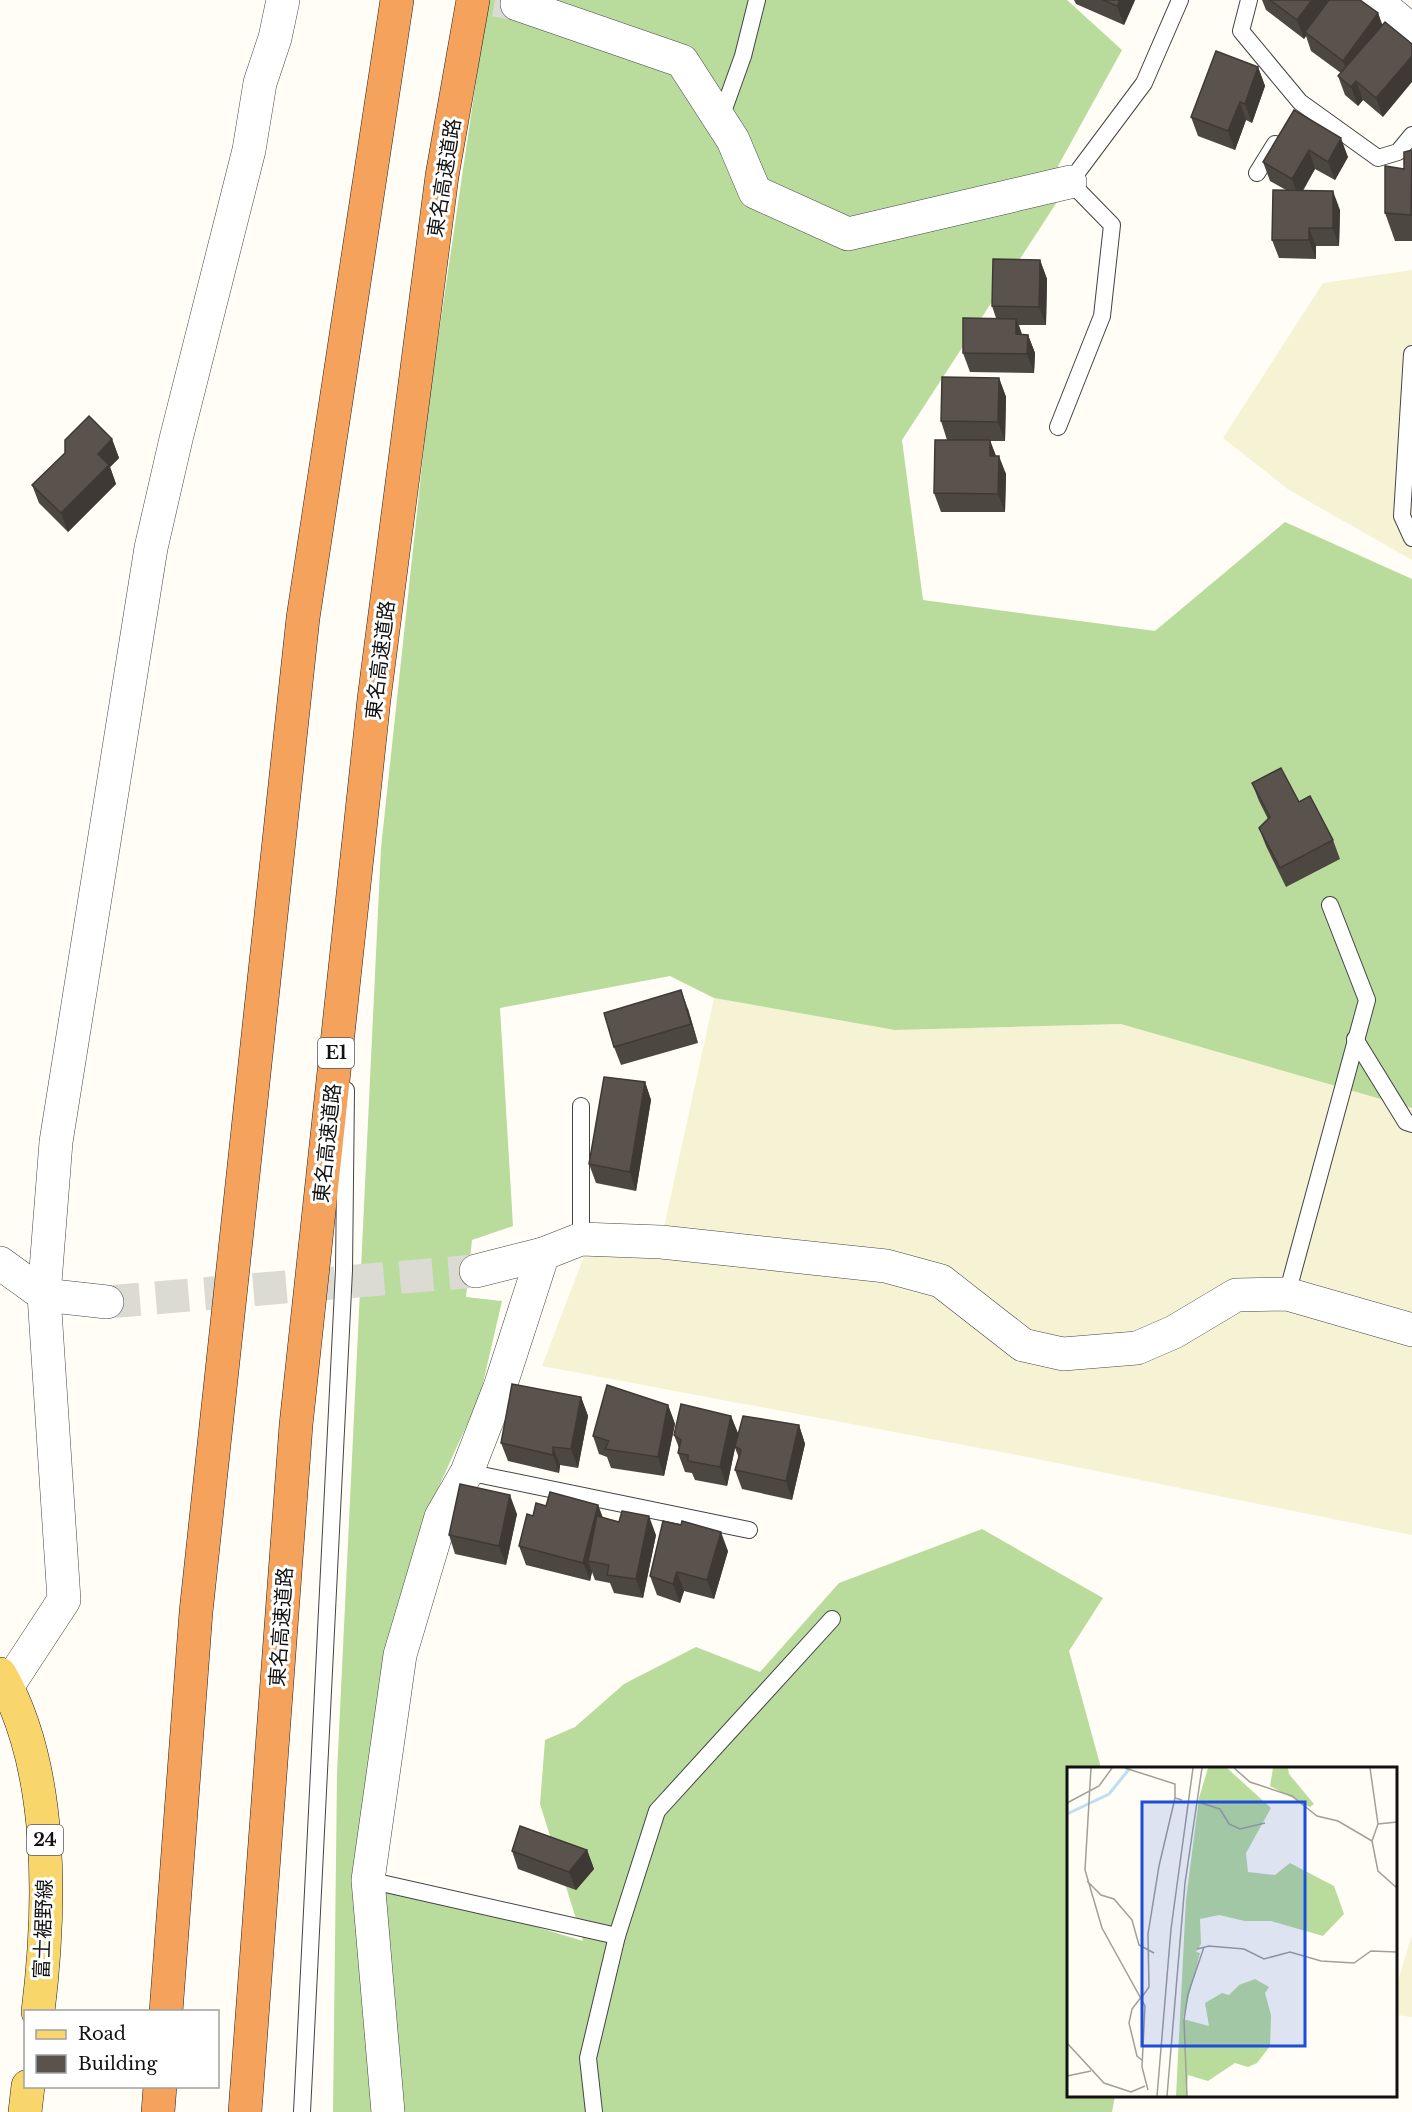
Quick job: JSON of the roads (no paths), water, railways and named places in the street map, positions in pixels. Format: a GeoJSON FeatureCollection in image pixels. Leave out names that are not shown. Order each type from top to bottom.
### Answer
{"type":"FeatureCollection","features":[{"type":"Feature","properties":{"kind":"highway"},"geometry":{"type":"LineString","coordinates":[[166,2010],[196,1612],[303,618],[397,0]]}},
{"type":"Feature","properties":{"kind":"highway","name":"東名高速道路"},"geometry":{"type":"LineString","coordinates":[[246,2112],[296,1425],[374,699],[442,176],[473,0]]}},
{"type":"Feature","properties":{"kind":"highway"},"geometry":{"type":"LineString","coordinates":[[158,2112],[160,2088]]}},
{"type":"Feature","properties":{"kind":"main road","name":"富士裾野線"},"geometry":{"type":"LineString","coordinates":[[4,1681],[33,1760],[46,1847],[38,2010]]}},
{"type":"Feature","properties":{"kind":"main road"},"geometry":{"type":"LineString","coordinates":[[25,2112],[28,2088]]}},
{"type":"Feature","properties":{"kind":"street"},"geometry":{"type":"LineString","coordinates":[[4,1681],[64,1600],[44,1295],[56,1142],[151,548],[249,150],[260,83],[275,38],[283,0]]}},
{"type":"Feature","properties":{"kind":"street"},"geometry":{"type":"LineString","coordinates":[[1375,0],[1412,31]]}},
{"type":"Feature","properties":{"kind":"street"},"geometry":{"type":"LineString","coordinates":[[517,4],[682,61],[733,140],[755,192],[848,234],[1070,182]]}},
{"type":"Feature","properties":{"kind":"street"},"geometry":{"type":"LineString","coordinates":[[476,1271],[543,1254],[581,1239],[661,1242],[886,1266],[940,1281],[1023,1346],[1063,1354],[1137,1348],[1174,1332],[1236,1295],[1287,1294],[1412,1330]]}},
{"type":"Feature","properties":{"kind":"street"},"geometry":{"type":"LineString","coordinates":[[388,2112],[368,1880],[400,1655],[441,1516],[467,1472],[500,1387],[543,1254]]}},
{"type":"Feature","properties":{"kind":"street"},"geometry":{"type":"LineString","coordinates":[[0,1263],[44,1295],[107,1302]]}},
{"type":"Feature","properties":{"kind":"lane"},"geometry":{"type":"LineString","coordinates":[[720,120],[744,56],[757,0]]}},
{"type":"Feature","properties":{"kind":"lane"},"geometry":{"type":"LineString","coordinates":[[1058,427],[1102,316],[1112,225],[1070,182],[1144,83],[1180,0]]}},
{"type":"Feature","properties":{"kind":"lane"},"geometry":{"type":"LineString","coordinates":[[1249,0],[1241,31],[1297,108],[1378,158],[1398,152],[1412,135]]}},
{"type":"Feature","properties":{"kind":"lane"},"geometry":{"type":"LineString","coordinates":[[1257,173],[1282,133]]}},
{"type":"Feature","properties":{"kind":"lane"},"geometry":{"type":"LineString","coordinates":[[1412,354],[1402,516],[1412,538]]}},
{"type":"Feature","properties":{"kind":"lane"},"geometry":{"type":"LineString","coordinates":[[1287,1294],[1355,1040],[1368,1000],[1330,905]]}},
{"type":"Feature","properties":{"kind":"lane"},"geometry":{"type":"LineString","coordinates":[[302,2112],[317,1858],[344,1270],[349,939]]}},
{"type":"Feature","properties":{"kind":"lane"},"geometry":{"type":"LineString","coordinates":[[1355,1040],[1407,1122],[1412,1124]]}},
{"type":"Feature","properties":{"kind":"lane"},"geometry":{"type":"LineString","coordinates":[[581,1106],[581,1239]]}},
{"type":"Feature","properties":{"kind":"lane"},"geometry":{"type":"LineString","coordinates":[[467,1472],[749,1530]]}},
{"type":"Feature","properties":{"kind":"lane"},"geometry":{"type":"LineString","coordinates":[[594,2112],[588,2058],[617,1936],[657,1811],[832,1619]]}},
{"type":"Feature","properties":{"kind":"lane"},"geometry":{"type":"LineString","coordinates":[[368,1880],[617,1936]]}},
{"type":"Feature","properties":{"kind":"tunnel"},"geometry":{"type":"LineString","coordinates":[[495,0],[517,4]]}},
{"type":"Feature","properties":{"kind":"tunnel"},"geometry":{"type":"LineString","coordinates":[[107,1302],[476,1271]]}}]}
